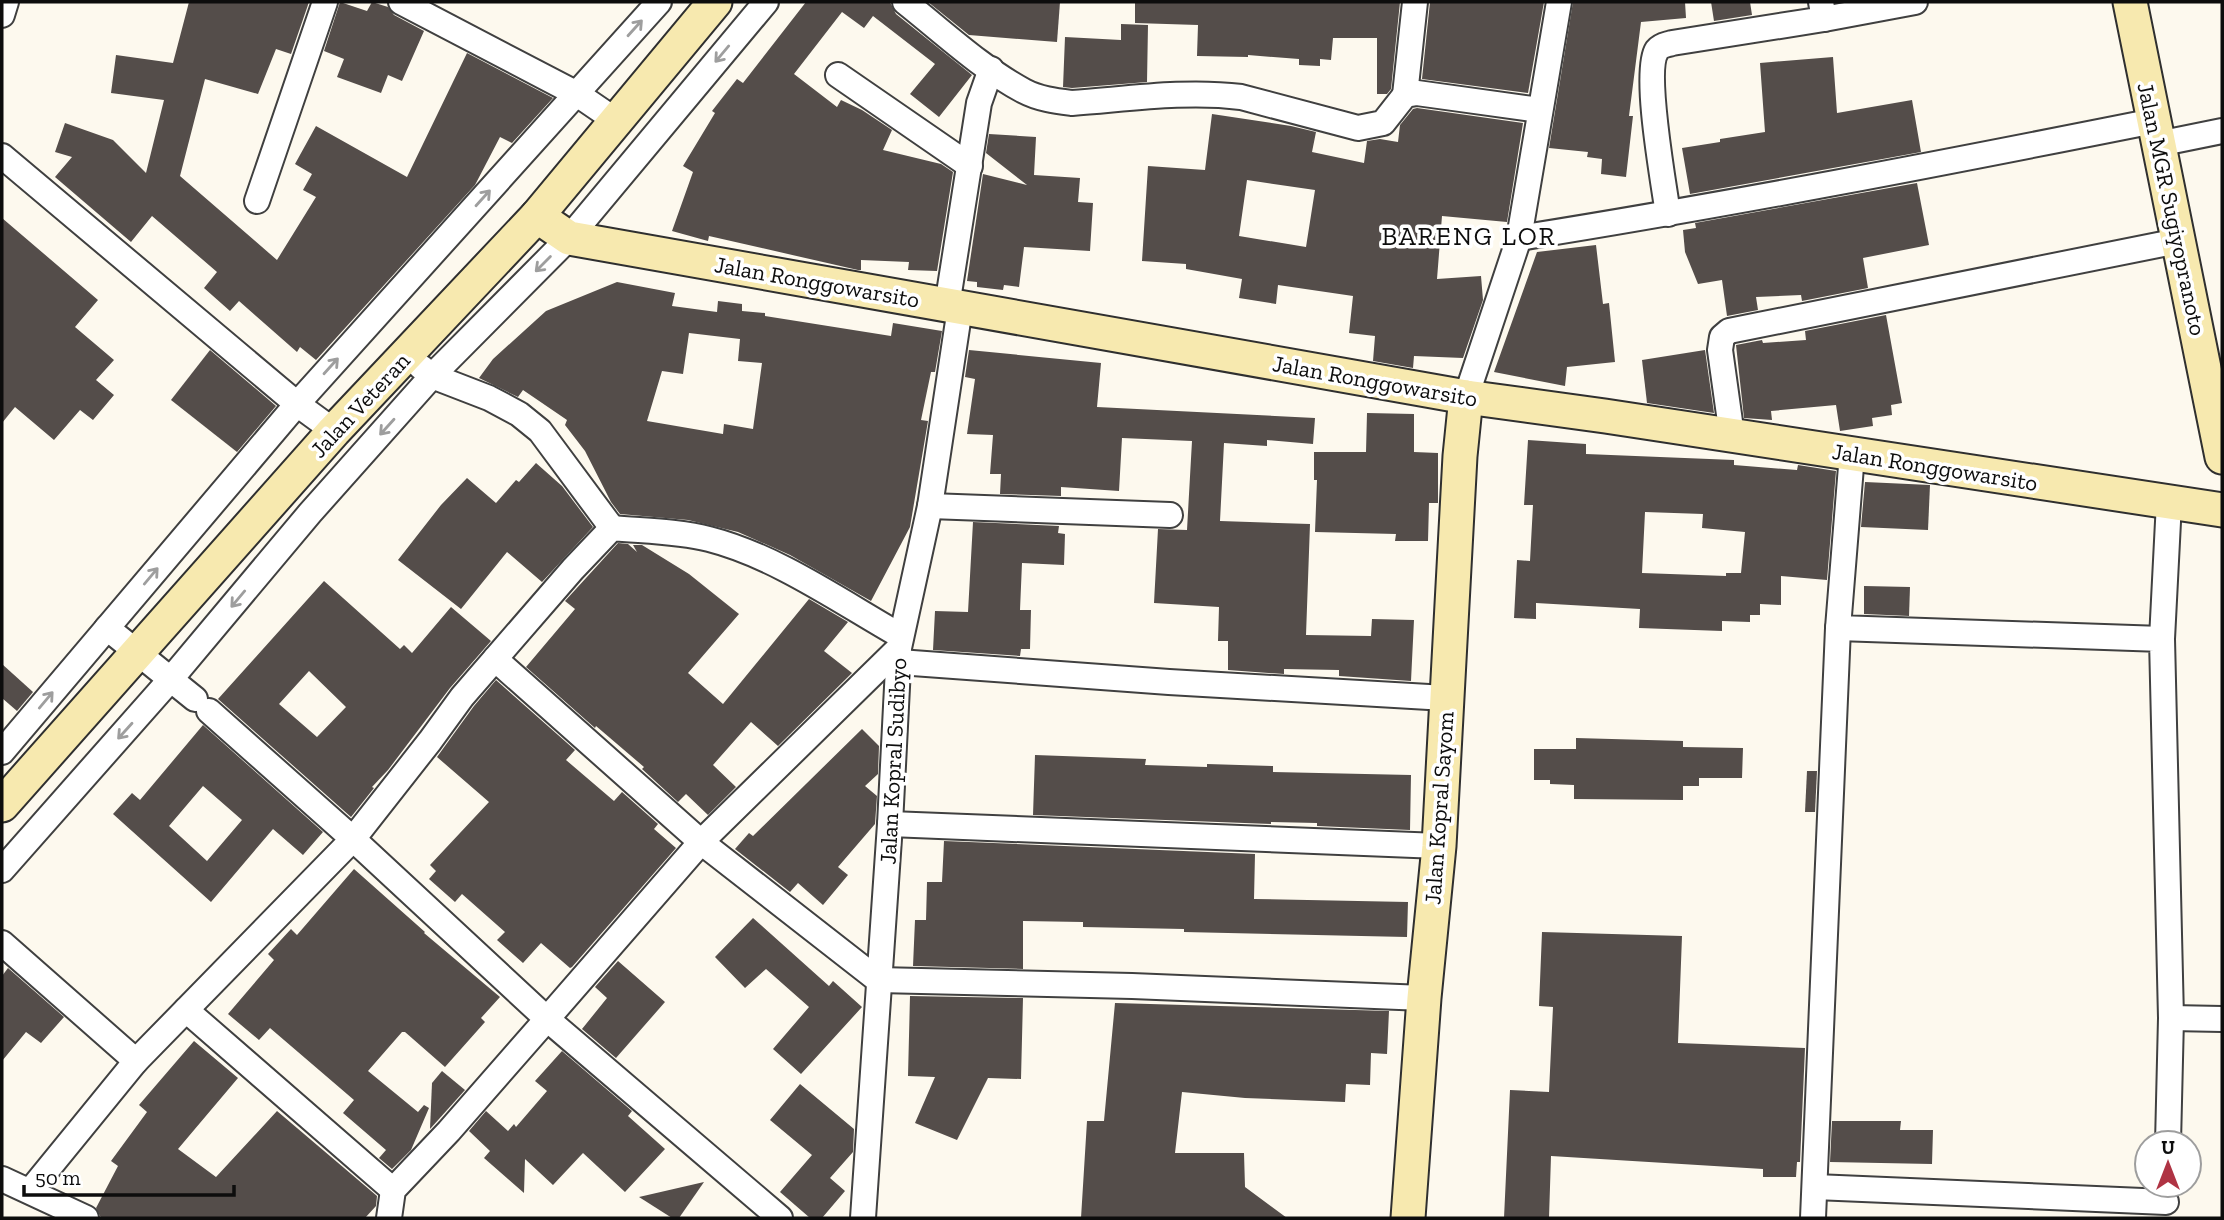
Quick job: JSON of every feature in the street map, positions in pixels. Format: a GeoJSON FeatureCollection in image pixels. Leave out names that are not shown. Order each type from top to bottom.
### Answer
{"type":"FeatureCollection","features":[{"type":"Feature","properties":{"kind":"street"},"geometry":{"type":"LineString","coordinates":[[2,15],[6,2]]}},
{"type":"Feature","properties":{"kind":"street"},"geometry":{"type":"LineString","coordinates":[[257,201],[325,2]]}},
{"type":"Feature","properties":{"kind":"street"},"geometry":{"type":"LineString","coordinates":[[401,2],[577,94],[615,120]]}},
{"type":"Feature","properties":{"kind":"street"},"geometry":{"type":"LineString","coordinates":[[2,752],[297,404],[659,2]]}},
{"type":"Feature","properties":{"kind":"street","name":"Jalan Veteran"},"geometry":{"type":"LineString","coordinates":[[2,805],[334,431],[537,216],[715,2]]}},
{"type":"Feature","properties":{"kind":"street"},"geometry":{"type":"LineString","coordinates":[[2,870],[432,376],[569,238],[766,2]]}},
{"type":"Feature","properties":{"kind":"street"},"geometry":{"type":"LineString","coordinates":[[905,2],[1025,92],[1055,101],[1072,103],[1222,94],[1358,128],[1383,123],[1405,95],[1415,2]]}},
{"type":"Feature","properties":{"kind":"street"},"geometry":{"type":"LineString","coordinates":[[1466,397],[1519,238],[1559,2]]}},
{"type":"Feature","properties":{"kind":"street"},"geometry":{"type":"LineString","coordinates":[[1668,214],[1653,85],[1657,51],[1661,46],[1822,11],[1915,2]]}},
{"type":"Feature","properties":{"kind":"street","name":"Jalan MGR Sugiyopranoto"},"geometry":{"type":"LineString","coordinates":[[2130,2],[2178,241],[2213,356],[2222,457]]}},
{"type":"Feature","properties":{"kind":"street","name":"Jalan Kopral Sudibyo"},"geometry":{"type":"LineString","coordinates":[[863,1218],[900,648],[930,506],[970,166],[979,103],[991,69]]}},
{"type":"Feature","properties":{"kind":"street"},"geometry":{"type":"LineString","coordinates":[[838,75],[970,166]]}},
{"type":"Feature","properties":{"kind":"street"},"geometry":{"type":"LineString","coordinates":[[1405,95],[1417,93],[1540,110]]}},
{"type":"Feature","properties":{"kind":"street"},"geometry":{"type":"LineString","coordinates":[[1519,238],[1871,177],[2156,132],[2222,131]]}},
{"type":"Feature","properties":{"kind":"street"},"geometry":{"type":"LineString","coordinates":[[2,156],[297,404],[334,431]]}},
{"type":"Feature","properties":{"kind":"street","name":"Jalan Ronggowarsito"},"geometry":{"type":"LineString","coordinates":[[537,216],[569,238],[1466,397],[2222,510]]}},
{"type":"Feature","properties":{"kind":"street"},"geometry":{"type":"LineString","coordinates":[[1732,436],[1720,350],[1722,337],[1729,331],[2178,241]]}},
{"type":"Feature","properties":{"kind":"street"},"geometry":{"type":"LineString","coordinates":[[407,355],[432,376],[489,398],[519,414],[540,431],[612,528],[687,534],[744,550],[783,569],[900,648],[1169,682],[1447,698]]}},
{"type":"Feature","properties":{"kind":"street","name":"Jalan Kopral Sayom"},"geometry":{"type":"LineString","coordinates":[[1408,1218],[1438,846],[1460,456],[1466,397]]}},
{"type":"Feature","properties":{"kind":"street"},"geometry":{"type":"LineString","coordinates":[[1813,1218],[1838,628],[1852,454]]}},
{"type":"Feature","properties":{"kind":"street"},"geometry":{"type":"LineString","coordinates":[[2168,1129],[2171,1018],[2162,639],[2169,502]]}},
{"type":"Feature","properties":{"kind":"street"},"geometry":{"type":"LineString","coordinates":[[930,506],[1170,515]]}},
{"type":"Feature","properties":{"kind":"street"},"geometry":{"type":"LineString","coordinates":[[30,1191],[136,1061],[352,839],[462,697],[572,569],[612,528]]}},
{"type":"Feature","properties":{"kind":"street"},"geometry":{"type":"LineString","coordinates":[[107,628],[202,705],[547,1019],[780,1218]]}},
{"type":"Feature","properties":{"kind":"street"},"geometry":{"type":"LineString","coordinates":[[1838,628],[2162,639]]}},
{"type":"Feature","properties":{"kind":"street"},"geometry":{"type":"LineString","coordinates":[[389,1218],[393,1190],[449,1131],[701,842],[900,648]]}},
{"type":"Feature","properties":{"kind":"street"},"geometry":{"type":"LineString","coordinates":[[495,659],[701,842],[878,980],[1132,986],[1424,998]]}},
{"type":"Feature","properties":{"kind":"street"},"geometry":{"type":"LineString","coordinates":[[890,824],[1438,846]]}},
{"type":"Feature","properties":{"kind":"street"},"geometry":{"type":"LineString","coordinates":[[2,943],[136,1061]]}},
{"type":"Feature","properties":{"kind":"street"},"geometry":{"type":"LineString","coordinates":[[186,1010],[393,1190]]}},
{"type":"Feature","properties":{"kind":"street"},"geometry":{"type":"LineString","coordinates":[[2171,1018],[2222,1019]]}},
{"type":"Feature","properties":{"kind":"street"},"geometry":{"type":"LineString","coordinates":[[2,1179],[86,1218]]}},
{"type":"Feature","properties":{"kind":"street"},"geometry":{"type":"LineString","coordinates":[[1815,1187],[2166,1202]]}},
{"type":"Feature","properties":{"kind":"building"},"geometry":{"type":"Polygon","coordinates":[[[189,2],[309,2],[291,54],[276,49],[258,94],[205,79],[180,176],[277,260],[316,197],[303,190],[312,174],[295,164],[316,126],[407,177],[467,53],[553,98],[512,143],[500,137],[475,185],[316,360],[300,347],[297,352],[239,301],[230,311],[204,288],[217,272],[152,216],[131,242],[55,177],[72,157],[55,152],[65,123],[113,140],[146,173],[164,100],[111,93],[116,55],[173,63],[189,2]]]}},
{"type":"Feature","properties":{"kind":"building"},"geometry":{"type":"Polygon","coordinates":[[[340,2],[367,11],[372,2],[388,7],[394,15],[424,31],[402,81],[388,75],[381,93],[337,77],[344,59],[324,51],[340,2]]]}},
{"type":"Feature","properties":{"kind":"building"},"geometry":{"type":"Polygon","coordinates":[[[806,2],[890,2],[896,14],[972,75],[939,117],[910,94],[935,64],[873,16],[864,28],[842,12],[794,74],[837,107],[841,100],[892,130],[883,150],[941,164],[953,172],[937,271],[908,270],[909,262],[861,260],[861,270],[858,270],[709,236],[708,241],[672,231],[693,172],[683,166],[715,113],[712,111],[737,79],[743,83],[806,2]]]}},
{"type":"Feature","properties":{"kind":"building"},"geometry":{"type":"Polygon","coordinates":[[[928,2],[1060,2],[1057,42],[969,35],[928,2]]]}},
{"type":"Feature","properties":{"kind":"building"},"geometry":{"type":"Polygon","coordinates":[[[1135,2],[1400,2],[1391,89],[1387,94],[1377,94],[1377,38],[1333,38],[1331,60],[1320,59],[1320,66],[1299,65],[1299,59],[1248,55],[1197,56],[1198,25],[1135,23],[1135,2]]]}},
{"type":"Feature","properties":{"kind":"building"},"geometry":{"type":"Polygon","coordinates":[[[1430,2],[1544,2],[1528,93],[1422,79],[1430,2]]]}},
{"type":"Feature","properties":{"kind":"building"},"geometry":{"type":"Polygon","coordinates":[[[1573,2],[1685,2],[1686,18],[1641,22],[1629,116],[1633,116],[1626,177],[1601,174],[1602,159],[1587,157],[1588,152],[1549,148],[1573,2]]]}},
{"type":"Feature","properties":{"kind":"building"},"geometry":{"type":"Polygon","coordinates":[[[1711,2],[1750,2],[1752,15],[1714,21],[1711,2]]]}},
{"type":"Feature","properties":{"kind":"building"},"geometry":{"type":"Polygon","coordinates":[[[1121,24],[1148,25],[1147,82],[1063,87],[1065,37],[1121,40],[1121,24]]]}},
{"type":"Feature","properties":{"kind":"building"},"geometry":{"type":"Polygon","coordinates":[[[1833,57],[1837,113],[1912,100],[1921,152],[1690,194],[1682,148],[1765,132],[1760,63],[1833,57]]]}},
{"type":"Feature","properties":{"kind":"building"},"geometry":{"type":"Polygon","coordinates":[[[1413,109],[1523,123],[1507,222],[1442,216],[1437,279],[1481,276],[1483,300],[1463,358],[1414,356],[1413,368],[1373,361],[1375,336],[1349,333],[1353,296],[1278,285],[1276,304],[1239,298],[1242,279],[1186,269],[1186,264],[1142,261],[1148,166],[1205,170],[1212,114],[1316,132],[1312,152],[1364,163],[1367,141],[1380,139],[1398,142],[1400,125],[1413,109]],[[1247,180],[1239,236],[1306,247],[1315,190],[1247,180]]]}},
{"type":"Feature","properties":{"kind":"building"},"geometry":{"type":"Polygon","coordinates":[[[989,134],[1036,137],[1034,175],[1080,178],[1078,202],[1093,203],[1090,251],[1024,247],[1019,287],[1004,285],[1003,290],[977,287],[977,282],[967,281],[983,174],[1027,185],[986,153],[989,134]]]}},
{"type":"Feature","properties":{"kind":"building"},"geometry":{"type":"Polygon","coordinates":[[[1917,183],[1929,245],[1863,258],[1868,288],[1802,301],[1801,295],[1756,297],[1758,310],[1727,316],[1722,280],[1698,284],[1685,252],[1683,230],[1696,228],[1695,223],[1917,183]]]}},
{"type":"Feature","properties":{"kind":"building"},"geometry":{"type":"Polygon","coordinates":[[[2,218],[98,300],[75,327],[114,360],[96,380],[114,395],[93,420],[80,410],[54,440],[15,407],[2,423],[2,218]]]}},
{"type":"Feature","properties":{"kind":"building"},"geometry":{"type":"Polygon","coordinates":[[[1596,245],[1603,304],[1609,303],[1615,362],[1567,367],[1565,386],[1494,372],[1537,252],[1596,245]]]}},
{"type":"Feature","properties":{"kind":"building"},"geometry":{"type":"Polygon","coordinates":[[[617,282],[675,293],[672,306],[717,312],[718,301],[742,304],[742,311],[765,313],[765,316],[891,336],[893,323],[942,331],[935,372],[931,372],[921,420],[928,421],[910,527],[871,601],[790,555],[738,532],[688,520],[620,514],[585,451],[565,425],[567,420],[523,390],[518,397],[479,378],[493,359],[546,311],[617,282]],[[689,333],[683,374],[662,371],[647,421],[723,434],[724,424],[753,429],[762,363],[738,361],[740,339],[689,333]]]}},
{"type":"Feature","properties":{"kind":"building"},"geometry":{"type":"Polygon","coordinates":[[[1886,315],[1902,403],[1891,405],[1892,415],[1872,418],[1873,426],[1840,431],[1836,405],[1771,411],[1772,420],[1744,418],[1736,345],[1762,340],[1763,343],[1806,340],[1805,331],[1886,315]]]}},
{"type":"Feature","properties":{"kind":"building"},"geometry":{"type":"Polygon","coordinates":[[[210,350],[276,406],[237,452],[171,400],[210,350]]]}},
{"type":"Feature","properties":{"kind":"building"},"geometry":{"type":"Polygon","coordinates":[[[969,350],[1101,363],[1097,407],[1315,418],[1313,444],[1267,440],[1267,446],[1224,443],[1220,521],[1310,524],[1306,635],[1371,636],[1372,619],[1414,620],[1411,681],[1339,676],[1339,670],[1284,669],[1284,674],[1228,670],[1228,641],[1218,641],[1219,607],[1154,603],[1158,529],[1187,530],[1192,441],[1122,438],[1119,491],[1061,487],[1061,496],[1000,494],[1001,474],[990,474],[993,435],[967,434],[975,379],[965,377],[969,350]]]}},
{"type":"Feature","properties":{"kind":"building"},"geometry":{"type":"Polygon","coordinates":[[[1705,350],[1714,413],[1647,403],[1642,360],[1705,350]]]}},
{"type":"Feature","properties":{"kind":"building"},"geometry":{"type":"Polygon","coordinates":[[[1367,413],[1414,414],[1414,452],[1438,453],[1438,503],[1429,503],[1428,541],[1395,541],[1396,534],[1315,532],[1317,480],[1314,480],[1314,452],[1366,452],[1367,413]]]}},
{"type":"Feature","properties":{"kind":"building"},"geometry":{"type":"Polygon","coordinates":[[[1528,440],[1586,444],[1586,454],[1734,460],[1734,465],[1797,470],[1798,465],[1836,471],[1827,580],[1781,576],[1781,605],[1760,604],[1760,615],[1750,615],[1750,622],[1722,621],[1722,631],[1639,628],[1640,609],[1536,603],[1536,619],[1514,618],[1517,560],[1530,561],[1533,505],[1524,505],[1528,440]],[[1645,512],[1642,573],[1726,576],[1726,573],[1741,573],[1745,532],[1702,528],[1703,514],[1645,512]]]}},
{"type":"Feature","properties":{"kind":"building"},"geometry":{"type":"Polygon","coordinates":[[[536,463],[562,486],[593,527],[542,582],[507,552],[461,609],[398,560],[441,505],[467,478],[496,503],[516,480],[519,482],[536,463]]]}},
{"type":"Feature","properties":{"kind":"building"},"geometry":{"type":"Polygon","coordinates":[[[1865,482],[1930,485],[1928,530],[1861,527],[1865,482]]]}},
{"type":"Feature","properties":{"kind":"building"},"geometry":{"type":"Polygon","coordinates":[[[973,522],[1059,526],[1058,533],[1065,534],[1064,565],[1022,563],[1020,610],[1031,610],[1030,649],[1021,649],[1020,656],[933,650],[935,611],[968,612],[973,522]]]}},
{"type":"Feature","properties":{"kind":"building"},"geometry":{"type":"Polygon","coordinates":[[[618,543],[628,544],[637,552],[633,545],[642,545],[689,574],[739,614],[688,673],[723,704],[809,599],[848,622],[824,651],[852,673],[778,746],[751,722],[713,765],[736,787],[708,815],[686,794],[678,802],[642,769],[644,767],[526,667],[575,609],[565,601],[618,543]]]}},
{"type":"Feature","properties":{"kind":"building"},"geometry":{"type":"Polygon","coordinates":[[[324,581],[400,649],[404,645],[412,653],[451,607],[491,641],[450,688],[351,817],[218,699],[324,581]],[[309,671],[279,704],[317,737],[346,707],[309,671]]]}},
{"type":"Feature","properties":{"kind":"building"},"geometry":{"type":"Polygon","coordinates":[[[1864,586],[1910,587],[1909,616],[1864,614],[1864,586]]]}},
{"type":"Feature","properties":{"kind":"building"},"geometry":{"type":"Polygon","coordinates":[[[2,664],[33,692],[17,711],[2,698],[2,664]]]}},
{"type":"Feature","properties":{"kind":"building"},"geometry":{"type":"Polygon","coordinates":[[[496,680],[575,750],[566,760],[614,801],[622,792],[658,824],[654,829],[676,848],[570,968],[541,943],[523,963],[497,940],[505,932],[462,894],[455,902],[429,879],[436,871],[430,865],[489,802],[437,757],[496,680]]]}},
{"type":"Feature","properties":{"kind":"building"},"geometry":{"type":"Polygon","coordinates":[[[203,725],[323,832],[303,855],[273,829],[211,902],[113,814],[132,793],[140,800],[203,725]],[[203,786],[169,826],[207,861],[242,820],[203,786]]]}},
{"type":"Feature","properties":{"kind":"building"},"geometry":{"type":"Polygon","coordinates":[[[862,729],[879,746],[878,774],[865,786],[877,796],[875,824],[838,867],[848,875],[823,905],[798,883],[790,892],[735,849],[749,833],[753,836],[862,729]]]}},
{"type":"Feature","properties":{"kind":"building"},"geometry":{"type":"Polygon","coordinates":[[[1576,738],[1683,741],[1683,747],[1743,748],[1742,778],[1699,778],[1699,786],[1683,786],[1683,800],[1574,799],[1574,785],[1534,780],[1534,749],[1576,749],[1576,738]]]}},
{"type":"Feature","properties":{"kind":"building"},"geometry":{"type":"Polygon","coordinates":[[[1035,755],[1146,759],[1145,765],[1273,766],[1273,772],[1411,775],[1410,830],[1317,826],[1317,823],[1271,824],[1033,815],[1035,755]]]}},
{"type":"Feature","properties":{"kind":"building"},"geometry":{"type":"Polygon","coordinates":[[[1807,771],[1817,771],[1815,812],[1805,812],[1807,771]]]}},
{"type":"Feature","properties":{"kind":"building"},"geometry":{"type":"Polygon","coordinates":[[[944,841],[1255,854],[1254,899],[1408,902],[1407,937],[1184,932],[1184,929],[1083,927],[1083,922],[1023,921],[1023,969],[913,966],[915,920],[926,920],[927,882],[942,882],[944,841]]]}},
{"type":"Feature","properties":{"kind":"building"},"geometry":{"type":"Polygon","coordinates":[[[354,869],[500,997],[481,1018],[485,1022],[445,1067],[402,1032],[368,1071],[418,1112],[424,1105],[429,1108],[411,1150],[392,1169],[379,1158],[386,1150],[343,1113],[354,1100],[270,1028],[259,1040],[228,1014],[274,960],[268,954],[291,929],[297,935],[354,869]]]}},
{"type":"Feature","properties":{"kind":"building"},"geometry":{"type":"Polygon","coordinates":[[[753,918],[829,986],[833,981],[862,1007],[801,1074],[773,1049],[809,1007],[766,969],[745,988],[715,957],[753,918]]]}},
{"type":"Feature","properties":{"kind":"building"},"geometry":{"type":"Polygon","coordinates":[[[1542,932],[1682,936],[1678,1043],[1805,1048],[1800,1162],[1797,1162],[1796,1177],[1763,1177],[1763,1169],[1551,1156],[1549,1218],[1504,1218],[1510,1090],[1549,1092],[1553,1007],[1539,1006],[1542,932]]]}},
{"type":"Feature","properties":{"kind":"building"},"geometry":{"type":"Polygon","coordinates":[[[618,961],[665,1002],[616,1058],[582,1029],[607,998],[595,987],[618,961]]]}},
{"type":"Feature","properties":{"kind":"building"},"geometry":{"type":"Polygon","coordinates":[[[8,968],[64,1017],[41,1043],[26,1032],[2,1061],[2,976],[8,968]]]}},
{"type":"Feature","properties":{"kind":"building"},"geometry":{"type":"Polygon","coordinates":[[[910,996],[1023,998],[1021,1079],[988,1078],[957,1140],[915,1123],[935,1077],[908,1076],[910,996]]]}},
{"type":"Feature","properties":{"kind":"building"},"geometry":{"type":"Polygon","coordinates":[[[1115,1003],[1389,1011],[1387,1054],[1371,1053],[1370,1085],[1346,1084],[1345,1102],[1245,1098],[1182,1092],[1175,1153],[1244,1153],[1245,1187],[1287,1218],[1081,1218],[1087,1121],[1104,1121],[1115,1003]]]}},
{"type":"Feature","properties":{"kind":"building"},"geometry":{"type":"Polygon","coordinates":[[[194,1041],[238,1078],[178,1149],[216,1177],[277,1111],[377,1196],[376,1206],[365,1218],[101,1218],[96,1208],[118,1166],[111,1161],[147,1112],[139,1105],[194,1041]]]}},
{"type":"Feature","properties":{"kind":"building"},"geometry":{"type":"Polygon","coordinates":[[[562,1051],[632,1111],[628,1116],[665,1149],[625,1192],[583,1153],[553,1185],[525,1159],[524,1193],[484,1158],[490,1151],[469,1131],[486,1111],[508,1131],[514,1124],[516,1127],[547,1091],[535,1081],[562,1051]]]}},
{"type":"Feature","properties":{"kind":"building"},"geometry":{"type":"Polygon","coordinates":[[[442,1071],[465,1090],[430,1129],[432,1083],[442,1071]]]}},
{"type":"Feature","properties":{"kind":"building"},"geometry":{"type":"Polygon","coordinates":[[[800,1084],[854,1129],[853,1152],[830,1178],[845,1191],[822,1218],[810,1218],[780,1192],[812,1155],[770,1120],[800,1084]]]}},
{"type":"Feature","properties":{"kind":"building"},"geometry":{"type":"Polygon","coordinates":[[[1832,1121],[1901,1121],[1900,1130],[1933,1130],[1932,1164],[1830,1162],[1832,1121]]]}},
{"type":"Feature","properties":{"kind":"building"},"geometry":{"type":"Polygon","coordinates":[[[704,1182],[679,1218],[672,1218],[639,1197],[704,1182]]]}},
{"type":"Feature","properties":{"kind":"district","name":"BARENG LOR"},"geometry":{"type":"Point","coordinates":[1469,236]}}]}
